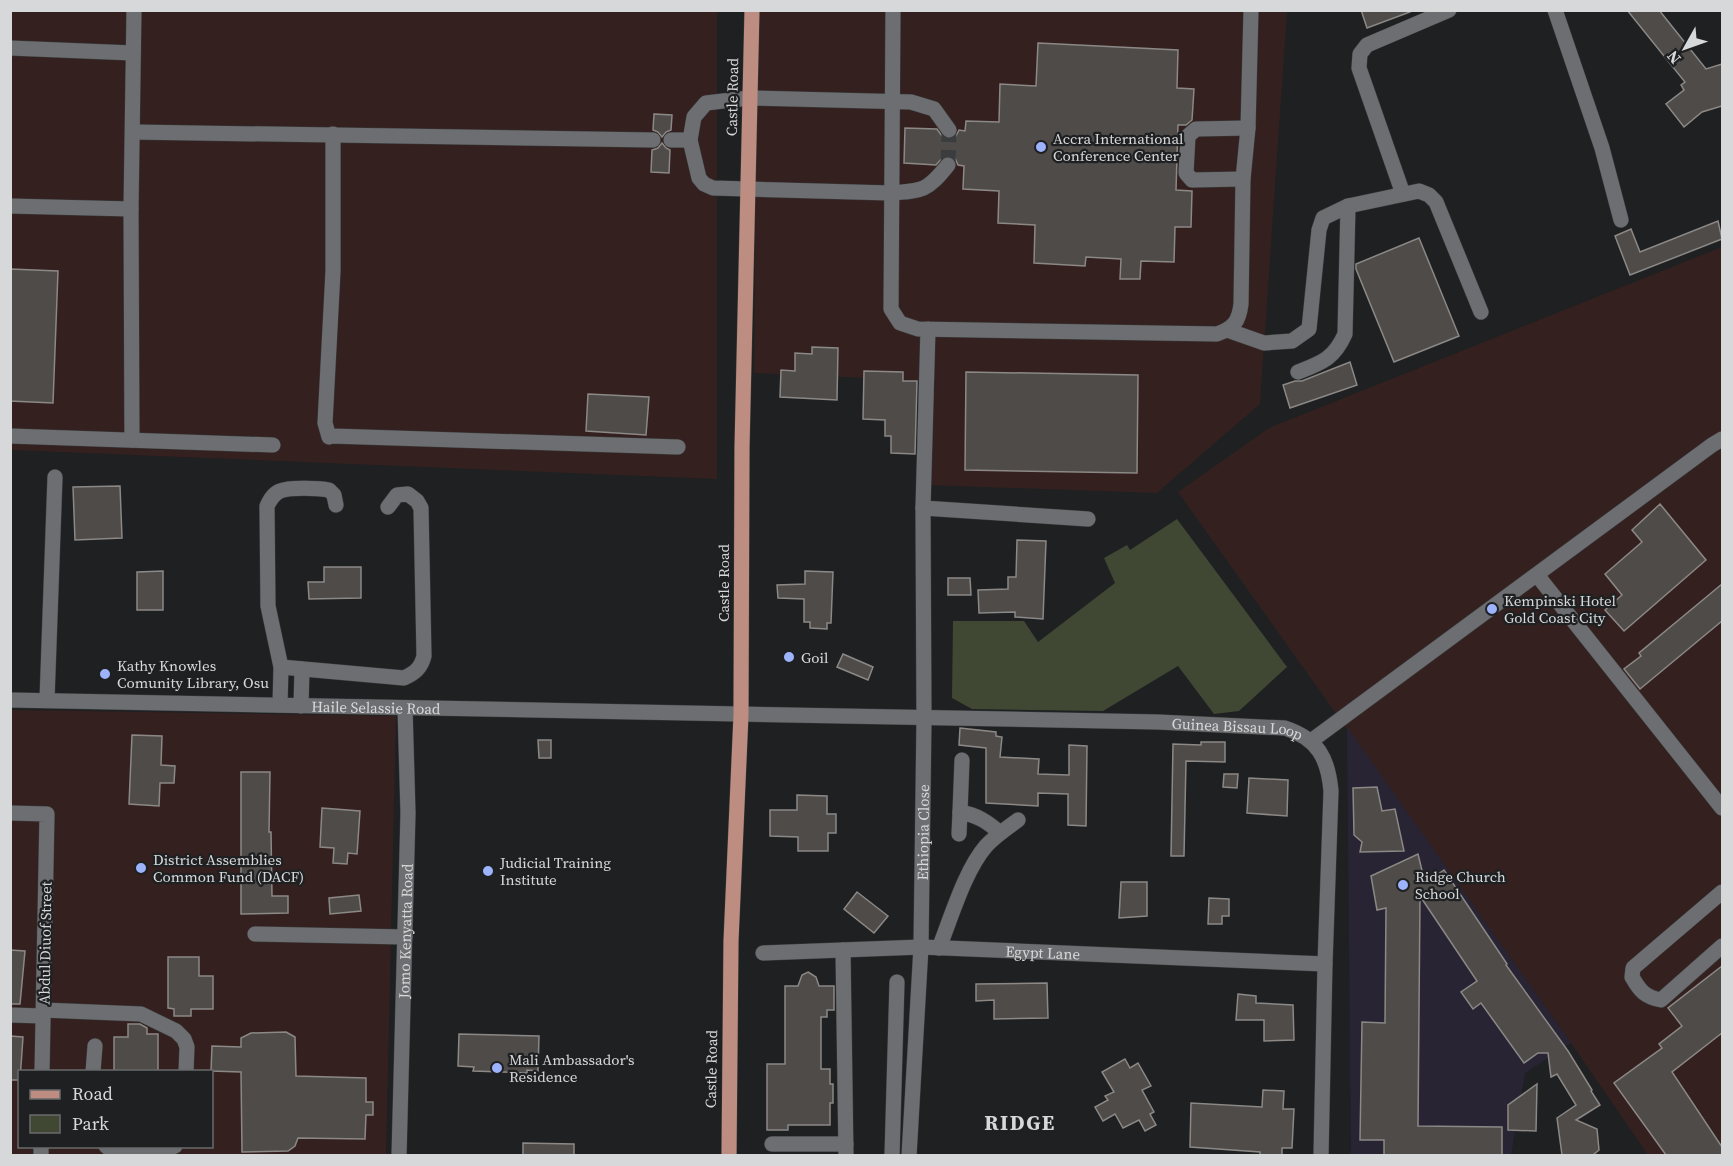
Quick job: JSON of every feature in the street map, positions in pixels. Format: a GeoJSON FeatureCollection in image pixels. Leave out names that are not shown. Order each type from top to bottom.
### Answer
{"type":"FeatureCollection","features":[{"type":"Feature","properties":{"kind":"main road","name":"Castle Road"},"geometry":{"type":"LineString","coordinates":[[729,1155],[731,941],[741,715],[742,448],[752,10]]}},
{"type":"Feature","properties":{"kind":"street"},"geometry":{"type":"LineString","coordinates":[[132,440],[131,209],[134,10]]}},
{"type":"Feature","properties":{"kind":"street"},"geometry":{"type":"LineString","coordinates":[[893,10],[891,309],[900,323],[907,327],[928,329],[1217,334],[1234,326],[1239,318],[1241,304],[1243,178],[1248,128],[1251,10]]}},
{"type":"Feature","properties":{"kind":"street"},"geometry":{"type":"LineString","coordinates":[[1403,194],[1359,68],[1360,54],[1368,45],[1449,10]]}},
{"type":"Feature","properties":{"kind":"street"},"geometry":{"type":"LineString","coordinates":[[1555,10],[1602,148],[1621,220]]}},
{"type":"Feature","properties":{"kind":"street"},"geometry":{"type":"LineString","coordinates":[[10,48],[133,53]]}},
{"type":"Feature","properties":{"kind":"street"},"geometry":{"type":"LineString","coordinates":[[948,165],[932,184],[915,191],[890,193],[713,188],[704,184],[699,178],[690,140],[694,117],[706,103],[749,98],[910,102],[934,109],[949,130]]}},
{"type":"Feature","properties":{"kind":"street"},"geometry":{"type":"LineString","coordinates":[[1243,178],[1192,180],[1188,178],[1186,174],[1188,136],[1196,129],[1248,128]]}},
{"type":"Feature","properties":{"kind":"street"},"geometry":{"type":"LineString","coordinates":[[133,132],[653,140]]}},
{"type":"Feature","properties":{"kind":"street"},"geometry":{"type":"LineString","coordinates":[[333,134],[333,271],[325,423],[328,437],[678,447]]}},
{"type":"Feature","properties":{"kind":"street"},"geometry":{"type":"LineString","coordinates":[[671,140],[690,140]]}},
{"type":"Feature","properties":{"kind":"street"},"geometry":{"type":"LineString","coordinates":[[1227,330],[1264,343],[1292,341],[1309,329],[1318,230],[1323,218],[1348,206],[1419,191],[1429,195],[1436,202],[1481,312]]}},
{"type":"Feature","properties":{"kind":"street"},"geometry":{"type":"LineString","coordinates":[[10,206],[131,209]]}},
{"type":"Feature","properties":{"kind":"street"},"geometry":{"type":"LineString","coordinates":[[1298,372],[1325,361],[1339,349],[1345,334],[1348,206]]}},
{"type":"Feature","properties":{"kind":"street","name":"Ethiopia Close"},"geometry":{"type":"LineString","coordinates":[[909,1155],[921,947],[924,719],[923,508],[928,329]]}},
{"type":"Feature","properties":{"kind":"street"},"geometry":{"type":"LineString","coordinates":[[10,436],[273,445]]}},
{"type":"Feature","properties":{"kind":"street"},"geometry":{"type":"LineString","coordinates":[[1311,741],[1712,445],[1722,440]]}},
{"type":"Feature","properties":{"kind":"street"},"geometry":{"type":"LineString","coordinates":[[47,700],[55,477]]}},
{"type":"Feature","properties":{"kind":"street"},"geometry":{"type":"LineString","coordinates":[[280,705],[282,668],[268,606],[267,506],[271,498],[281,491],[321,489],[329,490],[334,495],[336,505]]}},
{"type":"Feature","properties":{"kind":"street"},"geometry":{"type":"LineString","coordinates":[[282,668],[404,678],[413,674],[422,664],[424,656],[421,508],[417,501],[408,494],[397,495],[388,507]]}},
{"type":"Feature","properties":{"kind":"street"},"geometry":{"type":"LineString","coordinates":[[923,508],[1088,519]]}},
{"type":"Feature","properties":{"kind":"street"},"geometry":{"type":"LineString","coordinates":[[1537,575],[1722,808]]}},
{"type":"Feature","properties":{"kind":"street"},"geometry":{"type":"LineString","coordinates":[[301,706],[302,669]]}},
{"type":"Feature","properties":{"kind":"street","name":"Haile Selassie Road"},"geometry":{"type":"LineString","coordinates":[[10,699],[741,715]]}},
{"type":"Feature","properties":{"kind":"street","name":"Jomo Kenyatta Road"},"geometry":{"type":"LineString","coordinates":[[399,1155],[408,813],[405,708]]}},
{"type":"Feature","properties":{"kind":"street","name":"Guinea Bissau Loop"},"geometry":{"type":"LineString","coordinates":[[741,715],[1158,722],[1285,728],[1298,732],[1311,741],[1322,753],[1329,769],[1331,791],[1321,1155]]}},
{"type":"Feature","properties":{"kind":"street"},"geometry":{"type":"LineString","coordinates":[[959,834],[962,760]]}},
{"type":"Feature","properties":{"kind":"street"},"geometry":{"type":"LineString","coordinates":[[960,812],[972,814],[1000,832]]}},
{"type":"Feature","properties":{"kind":"street","name":"Abdul Diuof Street"},"geometry":{"type":"LineString","coordinates":[[10,813],[47,814],[46,962],[42,1070]]}},
{"type":"Feature","properties":{"kind":"street"},"geometry":{"type":"LineString","coordinates":[[939,948],[970,873],[985,848],[1000,832],[1018,820]]}},
{"type":"Feature","properties":{"kind":"street"},"geometry":{"type":"LineString","coordinates":[[1722,892],[1633,968],[1632,977],[1640,991],[1648,997],[1661,1000],[1722,946]]}},
{"type":"Feature","properties":{"kind":"street"},"geometry":{"type":"LineString","coordinates":[[255,934],[405,937]]}},
{"type":"Feature","properties":{"kind":"street","name":"Egypt Lane"},"geometry":{"type":"LineString","coordinates":[[763,953],[921,947],[1325,964]]}},
{"type":"Feature","properties":{"kind":"street"},"geometry":{"type":"LineString","coordinates":[[772,1144],[846,1150],[843,950]]}},
{"type":"Feature","properties":{"kind":"street"},"geometry":{"type":"LineString","coordinates":[[892,1155],[897,982]]}},
{"type":"Feature","properties":{"kind":"street"},"geometry":{"type":"LineString","coordinates":[[10,1015],[141,1014],[176,1031],[184,1040],[187,1047],[186,1070]]}},
{"type":"Feature","properties":{"kind":"street"},"geometry":{"type":"LineString","coordinates":[[93,1070],[95,1046]]}},
{"type":"Feature","properties":{"kind":"street"},"geometry":{"type":"LineString","coordinates":[[108,1148],[140,1154],[166,1148]]}},
{"type":"Feature","properties":{"kind":"shaded area"},"geometry":{"type":"Polygon","coordinates":[[[11,11],[717,11],[717,479],[11,450],[11,11]]]}},
{"type":"Feature","properties":{"kind":"shaded area"},"geometry":{"type":"Polygon","coordinates":[[[757,11],[1287,11],[1260,404],[1157,493],[928,485],[935,381],[754,373],[757,11]]]}},
{"type":"Feature","properties":{"kind":"shaded area","name":"Kempinski Hotel Gold Coast City"},"geometry":{"type":"Polygon","coordinates":[[[1722,247],[1722,1155],[1648,1155],[1571,1043],[1178,492],[1269,428],[1722,247]]]}},
{"type":"Feature","properties":{"kind":"shaded area"},"geometry":{"type":"Polygon","coordinates":[[[11,710],[396,716],[386,1155],[11,1156],[11,710]]]}},
{"type":"Feature","properties":{"kind":"shaded area","name":"Ridge Church School"},"geometry":{"type":"Polygon","coordinates":[[[1347,727],[1571,1043],[1525,1073],[1511,1155],[1351,1155],[1347,727]]]}},
{"type":"Feature","properties":{"kind":"green space"},"geometry":{"type":"Polygon","coordinates":[[[1177,519],[1287,667],[1239,711],[1214,714],[1178,666],[1103,711],[972,709],[952,698],[953,621],[1024,621],[1038,642],[1115,583],[1104,558],[1127,545],[1130,550],[1177,519]]]}},
{"type":"Feature","properties":{"kind":"building"},"geometry":{"type":"Polygon","coordinates":[[[1361,10],[1410,10],[1410,12],[1367,28],[1361,10]]]}},
{"type":"Feature","properties":{"kind":"building"},"geometry":{"type":"Polygon","coordinates":[[[1627,10],[1659,10],[1706,69],[1722,64],[1722,106],[1702,112],[1684,127],[1666,104],[1684,90],[1681,85],[1685,82],[1627,10]]]}},
{"type":"Feature","properties":{"kind":"building","name":"Accra International Conference Center"},"geometry":{"type":"Polygon","coordinates":[[[1038,43],[1178,50],[1177,88],[1194,89],[1192,120],[1186,125],[1178,125],[1176,190],[1192,191],[1191,227],[1175,227],[1174,262],[1141,261],[1140,279],[1120,279],[1121,259],[1086,257],[1085,266],[1034,263],[1035,225],[998,223],[999,191],[963,189],[964,166],[958,165],[955,158],[950,156],[944,156],[936,165],[904,163],[905,128],[937,129],[944,139],[949,140],[955,138],[959,130],[965,131],[966,121],[999,122],[1000,84],[1036,86],[1038,43]]]}},
{"type":"Feature","properties":{"kind":"building"},"geometry":{"type":"Polygon","coordinates":[[[654,114],[672,115],[671,130],[662,137],[653,130],[654,114]]]}},
{"type":"Feature","properties":{"kind":"building"},"geometry":{"type":"Polygon","coordinates":[[[662,143],[670,150],[669,173],[651,172],[652,150],[658,148],[662,143]]]}},
{"type":"Feature","properties":{"kind":"building"},"geometry":{"type":"Polygon","coordinates":[[[1718,221],[1722,239],[1630,275],[1615,236],[1631,229],[1640,252],[1718,221]]]}},
{"type":"Feature","properties":{"kind":"building"},"geometry":{"type":"Polygon","coordinates":[[[1419,238],[1459,336],[1394,362],[1356,269],[1356,264],[1419,238]]]}},
{"type":"Feature","properties":{"kind":"building"},"geometry":{"type":"Polygon","coordinates":[[[10,269],[58,271],[53,403],[10,401],[10,269]]]}},
{"type":"Feature","properties":{"kind":"building"},"geometry":{"type":"Polygon","coordinates":[[[812,347],[838,348],[837,400],[780,397],[781,370],[795,371],[795,353],[812,354],[812,347]]]}},
{"type":"Feature","properties":{"kind":"building"},"geometry":{"type":"Polygon","coordinates":[[[1350,362],[1357,385],[1290,408],[1283,385],[1302,381],[1350,362]]]}},
{"type":"Feature","properties":{"kind":"building"},"geometry":{"type":"Polygon","coordinates":[[[864,371],[903,372],[903,381],[917,381],[915,454],[891,453],[891,436],[885,436],[885,420],[863,419],[864,371]]]}},
{"type":"Feature","properties":{"kind":"building"},"geometry":{"type":"Polygon","coordinates":[[[966,372],[1138,375],[1137,473],[965,470],[966,372]]]}},
{"type":"Feature","properties":{"kind":"building"},"geometry":{"type":"Polygon","coordinates":[[[588,394],[649,397],[646,435],[586,431],[588,394]]]}},
{"type":"Feature","properties":{"kind":"building"},"geometry":{"type":"Polygon","coordinates":[[[120,486],[122,538],[75,540],[73,487],[120,486]]]}},
{"type":"Feature","properties":{"kind":"building"},"geometry":{"type":"Polygon","coordinates":[[[1660,504],[1706,560],[1624,631],[1605,610],[1622,595],[1605,574],[1642,542],[1632,530],[1660,504]]]}},
{"type":"Feature","properties":{"kind":"building"},"geometry":{"type":"Polygon","coordinates":[[[1017,540],[1046,541],[1043,619],[1015,617],[1015,612],[979,613],[978,590],[1008,589],[1008,577],[1016,577],[1017,540]]]}},
{"type":"Feature","properties":{"kind":"building"},"geometry":{"type":"Polygon","coordinates":[[[324,567],[361,567],[361,598],[309,599],[308,582],[324,582],[324,567]]]}},
{"type":"Feature","properties":{"kind":"building"},"geometry":{"type":"Polygon","coordinates":[[[163,571],[163,610],[137,610],[137,572],[163,571]]]}},
{"type":"Feature","properties":{"kind":"building"},"geometry":{"type":"Polygon","coordinates":[[[805,571],[833,572],[831,623],[827,623],[827,629],[810,628],[810,622],[804,622],[804,599],[778,598],[777,585],[805,584],[805,571]]]}},
{"type":"Feature","properties":{"kind":"building"},"geometry":{"type":"Polygon","coordinates":[[[948,578],[970,578],[971,595],[948,595],[948,578]]]}},
{"type":"Feature","properties":{"kind":"building"},"geometry":{"type":"Polygon","coordinates":[[[1722,584],[1722,621],[1640,689],[1624,669],[1641,656],[1639,653],[1722,584]]]}},
{"type":"Feature","properties":{"kind":"building"},"geometry":{"type":"Polygon","coordinates":[[[843,654],[873,667],[868,680],[837,667],[843,654]]]}},
{"type":"Feature","properties":{"kind":"building"},"geometry":{"type":"Polygon","coordinates":[[[960,728],[996,732],[996,736],[1002,737],[1000,757],[1039,759],[1038,774],[1069,775],[1069,745],[1087,746],[1086,826],[1068,825],[1068,794],[1038,793],[1038,806],[986,803],[986,748],[959,745],[960,728]]]}},
{"type":"Feature","properties":{"kind":"building"},"geometry":{"type":"Polygon","coordinates":[[[132,735],[162,736],[161,765],[175,766],[174,783],[160,783],[159,806],[129,804],[132,735]]]}},
{"type":"Feature","properties":{"kind":"building"},"geometry":{"type":"Polygon","coordinates":[[[538,740],[551,740],[551,758],[539,758],[538,740]]]}},
{"type":"Feature","properties":{"kind":"building"},"geometry":{"type":"Polygon","coordinates":[[[1201,742],[1225,742],[1225,762],[1186,761],[1184,856],[1171,856],[1173,744],[1201,745],[1201,742]]]}},
{"type":"Feature","properties":{"kind":"building"},"geometry":{"type":"Polygon","coordinates":[[[241,772],[270,772],[269,832],[271,832],[272,896],[288,896],[288,913],[241,914],[241,772]]]}},
{"type":"Feature","properties":{"kind":"building"},"geometry":{"type":"Polygon","coordinates":[[[1224,774],[1238,774],[1237,788],[1223,787],[1224,774]]]}},
{"type":"Feature","properties":{"kind":"building"},"geometry":{"type":"Polygon","coordinates":[[[1249,778],[1288,780],[1287,816],[1247,813],[1249,778]]]}},
{"type":"Feature","properties":{"kind":"building"},"geometry":{"type":"Polygon","coordinates":[[[1377,787],[1382,811],[1395,809],[1404,851],[1360,852],[1362,842],[1354,835],[1353,788],[1377,787]]]}},
{"type":"Feature","properties":{"kind":"building"},"geometry":{"type":"Polygon","coordinates":[[[797,795],[827,796],[827,814],[836,814],[836,833],[828,833],[828,851],[798,851],[798,837],[770,836],[770,810],[797,810],[797,795]]]}},
{"type":"Feature","properties":{"kind":"building"},"geometry":{"type":"Polygon","coordinates":[[[322,808],[360,811],[357,854],[348,853],[347,864],[333,863],[334,848],[320,847],[322,808]]]}},
{"type":"Feature","properties":{"kind":"building"},"geometry":{"type":"Polygon","coordinates":[[[1418,854],[1425,883],[1444,870],[1506,965],[1568,1051],[1592,1090],[1600,1105],[1576,1120],[1597,1129],[1599,1150],[1593,1155],[1562,1155],[1557,1118],[1576,1105],[1557,1074],[1551,1077],[1548,1053],[1538,1053],[1524,1063],[1481,1003],[1473,1009],[1461,992],[1477,981],[1420,896],[1418,1126],[1502,1127],[1502,1155],[1384,1155],[1384,1140],[1360,1140],[1362,1022],[1385,1023],[1386,908],[1377,910],[1371,876],[1418,854]]]}},
{"type":"Feature","properties":{"kind":"building"},"geometry":{"type":"Polygon","coordinates":[[[1121,882],[1147,882],[1147,916],[1119,918],[1121,882]]]}},
{"type":"Feature","properties":{"kind":"building"},"geometry":{"type":"Polygon","coordinates":[[[857,892],[888,916],[874,933],[844,909],[857,892]]]}},
{"type":"Feature","properties":{"kind":"building"},"geometry":{"type":"Polygon","coordinates":[[[359,895],[361,911],[330,914],[329,898],[359,895]]]}},
{"type":"Feature","properties":{"kind":"building"},"geometry":{"type":"Polygon","coordinates":[[[1209,898],[1229,899],[1229,916],[1222,916],[1222,924],[1208,924],[1209,898]]]}},
{"type":"Feature","properties":{"kind":"building"},"geometry":{"type":"Polygon","coordinates":[[[10,950],[25,951],[20,1004],[10,1004],[10,950]]]}},
{"type":"Feature","properties":{"kind":"building"},"geometry":{"type":"Polygon","coordinates":[[[168,957],[199,957],[199,976],[213,976],[213,1009],[191,1009],[191,1016],[174,1016],[174,1009],[168,1008],[168,957]]]}},
{"type":"Feature","properties":{"kind":"building"},"geometry":{"type":"Polygon","coordinates":[[[1722,966],[1722,1033],[1672,1072],[1722,1147],[1722,1155],[1666,1155],[1614,1083],[1662,1048],[1659,1044],[1682,1026],[1668,1008],[1722,966]]]}},
{"type":"Feature","properties":{"kind":"building"},"geometry":{"type":"Polygon","coordinates":[[[808,972],[816,977],[819,986],[834,986],[834,1010],[827,1010],[827,1017],[821,1017],[821,1069],[830,1069],[830,1084],[833,1084],[830,1125],[788,1125],[788,1130],[767,1130],[767,1064],[785,1064],[785,986],[798,986],[802,975],[808,972]]]}},
{"type":"Feature","properties":{"kind":"building"},"geometry":{"type":"Polygon","coordinates":[[[1047,983],[1048,1018],[994,1019],[994,1000],[976,1001],[976,984],[1047,983]]]}},
{"type":"Feature","properties":{"kind":"building"},"geometry":{"type":"Polygon","coordinates":[[[1238,994],[1256,996],[1256,1003],[1293,1005],[1294,1040],[1264,1041],[1264,1020],[1236,1020],[1238,994]]]}},
{"type":"Feature","properties":{"kind":"building"},"geometry":{"type":"Polygon","coordinates":[[[128,1024],[140,1024],[147,1028],[147,1034],[158,1034],[158,1070],[114,1070],[114,1037],[128,1037],[128,1024]]]}},
{"type":"Feature","properties":{"kind":"building"},"geometry":{"type":"Polygon","coordinates":[[[286,1032],[295,1037],[296,1076],[366,1078],[366,1102],[373,1102],[373,1115],[366,1115],[365,1139],[298,1138],[295,1146],[288,1151],[242,1152],[241,1072],[211,1070],[212,1046],[241,1047],[241,1038],[251,1033],[286,1032]]]}},
{"type":"Feature","properties":{"kind":"building"},"geometry":{"type":"Polygon","coordinates":[[[459,1034],[539,1036],[538,1071],[527,1070],[527,1073],[473,1071],[474,1067],[458,1066],[459,1034]]]}},
{"type":"Feature","properties":{"kind":"building"},"geometry":{"type":"Polygon","coordinates":[[[10,1036],[23,1037],[18,1080],[10,1080],[10,1036]]]}},
{"type":"Feature","properties":{"kind":"building"},"geometry":{"type":"Polygon","coordinates":[[[1125,1059],[1130,1068],[1138,1063],[1151,1086],[1142,1090],[1154,1112],[1150,1114],[1156,1125],[1145,1131],[1139,1120],[1123,1128],[1115,1114],[1103,1121],[1095,1107],[1108,1100],[1105,1096],[1114,1092],[1102,1072],[1125,1059]]]}},
{"type":"Feature","properties":{"kind":"building"},"geometry":{"type":"Polygon","coordinates":[[[1537,1084],[1536,1131],[1508,1130],[1508,1105],[1537,1084]]]}},
{"type":"Feature","properties":{"kind":"building"},"geometry":{"type":"Polygon","coordinates":[[[1263,1090],[1284,1091],[1283,1109],[1294,1109],[1292,1148],[1282,1148],[1282,1155],[1260,1155],[1260,1152],[1190,1147],[1191,1103],[1262,1107],[1263,1090]]]}},
{"type":"Feature","properties":{"kind":"building"},"geometry":{"type":"Polygon","coordinates":[[[523,1143],[574,1144],[574,1155],[523,1155],[523,1143]]]}},
{"type":"Feature","properties":{"kind":"tunnel"},"geometry":{"type":"LineString","coordinates":[[948,165],[949,130]]}},
{"type":"Feature","properties":{"kind":"place","name":"Accra International Conference Center"},"geometry":{"type":"Point","coordinates":[1041,147]}},
{"type":"Feature","properties":{"kind":"place","name":"Kempinski Hotel Gold Coast City"},"geometry":{"type":"Point","coordinates":[1492,609]}},
{"type":"Feature","properties":{"kind":"place","name":"Goil"},"geometry":{"type":"Point","coordinates":[789,657]}},
{"type":"Feature","properties":{"kind":"place","name":"Kathy Knowles Comunity Library, Osu"},"geometry":{"type":"Point","coordinates":[105,674]}},
{"type":"Feature","properties":{"kind":"place","name":"District Assemblies Common Fund (DACF)"},"geometry":{"type":"Point","coordinates":[141,868]}},
{"type":"Feature","properties":{"kind":"place","name":"Judicial Training Institute"},"geometry":{"type":"Point","coordinates":[488,871]}},
{"type":"Feature","properties":{"kind":"place","name":"Ridge Church School"},"geometry":{"type":"Point","coordinates":[1403,885]}},
{"type":"Feature","properties":{"kind":"place","name":"Mali Ambassador's Residence"},"geometry":{"type":"Point","coordinates":[497,1068]}},
{"type":"Feature","properties":{"kind":"district","name":"RIDGE"},"geometry":{"type":"Point","coordinates":[1020,1122]}}]}
